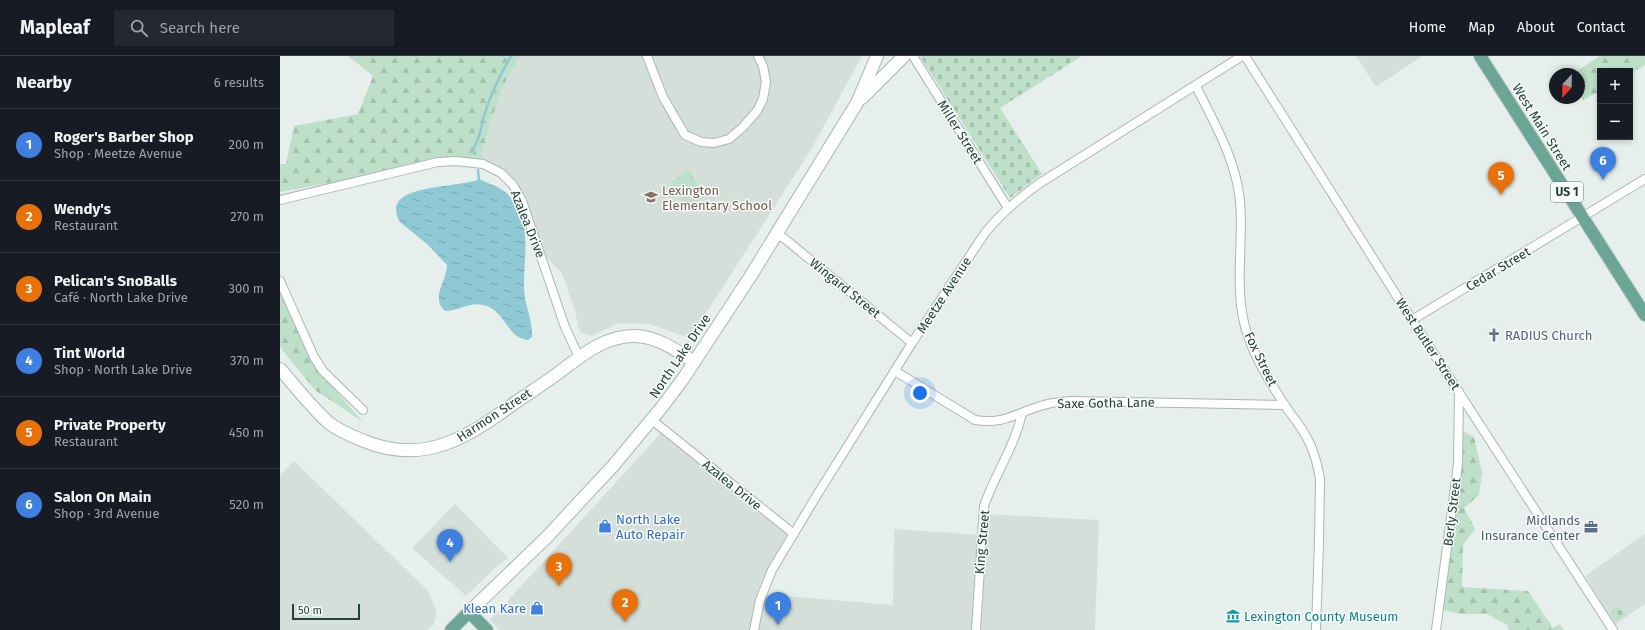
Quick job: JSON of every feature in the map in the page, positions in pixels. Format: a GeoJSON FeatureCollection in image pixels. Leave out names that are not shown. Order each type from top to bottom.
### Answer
{"type":"FeatureCollection","features":[{"type":"Feature","properties":{"kind":"main road","name":"North Lake Drive"},"geometry":{"type":"LineString","coordinates":[[451,630],[548,536],[652,420],[694,362],[777,234],[857,104],[877,56]]}},
{"type":"Feature","properties":{"kind":"main road"},"geometry":{"type":"LineString","coordinates":[[857,104],[904,56]]}},
{"type":"Feature","properties":{"kind":"main road","name":"West Main Street"},"geometry":{"type":"LineString","coordinates":[[1480,56],[1645,315]]}},
{"type":"Feature","properties":{"kind":"main road","name":"Harmon Street"},"geometry":{"type":"LineString","coordinates":[[280,369],[330,424],[373,445],[390,449],[408,450],[442,446],[468,434],[503,412],[602,343],[618,338],[636,336],[649,338],[664,343],[694,362]]}},
{"type":"Feature","properties":{"kind":"main road"},"geometry":{"type":"LineString","coordinates":[[469,612],[487,630]]}},
{"type":"Feature","properties":{"kind":"street"},"geometry":{"type":"LineString","coordinates":[[647,56],[663,98],[685,135],[701,142],[714,143],[729,138],[743,127],[756,111],[763,99],[766,82],[763,66],[758,56]]}},
{"type":"Feature","properties":{"kind":"street","name":"Miller Street"},"geometry":{"type":"LineString","coordinates":[[912,56],[1008,208]]}},
{"type":"Feature","properties":{"kind":"street","name":"Meetze Avenue"},"geometry":{"type":"LineString","coordinates":[[754,630],[760,600],[766,583],[794,534],[912,343],[995,220],[1040,183],[1244,56]]}},
{"type":"Feature","properties":{"kind":"street","name":"West Butler Street"},"geometry":{"type":"LineString","coordinates":[[1244,56],[1412,320],[1613,630]]}},
{"type":"Feature","properties":{"kind":"street","name":"Fox Street"},"geometry":{"type":"LineString","coordinates":[[1196,86],[1227,150],[1237,183],[1241,217],[1240,285],[1243,319],[1254,352],[1285,405],[1310,442],[1315,454],[1320,479],[1316,630]]}},
{"type":"Feature","properties":{"kind":"street","name":"Azalea Drive"},"geometry":{"type":"LineString","coordinates":[[280,200],[438,162],[456,160],[475,162],[493,168],[507,178],[513,185],[522,202],[566,327],[579,358]]}},
{"type":"Feature","properties":{"kind":"street","name":"Cedar Street"},"geometry":{"type":"LineString","coordinates":[[1412,320],[1645,179]]}},
{"type":"Feature","properties":{"kind":"street","name":"Wingard Street"},"geometry":{"type":"LineString","coordinates":[[777,234],[912,343]]}},
{"type":"Feature","properties":{"kind":"street"},"geometry":{"type":"LineString","coordinates":[[280,281],[314,357],[324,371],[363,410]]}},
{"type":"Feature","properties":{"kind":"street","name":"Saxe Gotha Lane"},"geometry":{"type":"LineString","coordinates":[[895,371],[975,420],[1000,420],[1044,404],[1071,401],[1285,405]]}},
{"type":"Feature","properties":{"kind":"street","name":"Berly Street"},"geometry":{"type":"LineString","coordinates":[[1436,630],[1458,464],[1460,430],[1459,393]]}},
{"type":"Feature","properties":{"kind":"street","name":"King Street"},"geometry":{"type":"LineString","coordinates":[[976,630],[984,506],[989,491],[1015,438],[1022,413]]}},
{"type":"Feature","properties":{"kind":"street","name":"Azalea Drive"},"geometry":{"type":"LineString","coordinates":[[652,420],[794,534]]}},
{"type":"Feature","properties":{"kind":"shaded area","name":"Lexington Elementary School"},"geometry":{"type":"Polygon","coordinates":[[[521,56],[862,56],[812,148],[694,332],[683,336],[650,324],[619,323],[592,336],[580,332],[574,308],[562,273],[540,252],[513,185],[483,164],[482,153],[504,84],[521,56]]]}},
{"type":"Feature","properties":{"kind":"shaded area"},"geometry":{"type":"Polygon","coordinates":[[[1356,56],[1422,56],[1376,87],[1356,56]]]}},
{"type":"Feature","properties":{"kind":"shaded area"},"geometry":{"type":"Polygon","coordinates":[[[662,432],[787,534],[761,582],[757,593],[750,630],[499,630],[490,620],[662,432]]]}},
{"type":"Feature","properties":{"kind":"shaded area"},"geometry":{"type":"Polygon","coordinates":[[[294,461],[428,591],[437,613],[434,624],[427,630],[280,630],[280,476],[294,461]]]}},
{"type":"Feature","properties":{"kind":"shaded area"},"geometry":{"type":"Polygon","coordinates":[[[455,504],[508,558],[499,564],[466,596],[412,548],[455,504]]]}},
{"type":"Feature","properties":{"kind":"shaded area"},"geometry":{"type":"Polygon","coordinates":[[[983,514],[1099,520],[1095,630],[756,630],[762,594],[893,605],[894,529],[981,535],[983,514]]]}},
{"type":"Feature","properties":{"kind":"shaded area"},"geometry":{"type":"Polygon","coordinates":[[[1645,534],[1645,604],[1615,625],[1585,576],[1645,534]]]}},
{"type":"Feature","properties":{"kind":"green space"},"geometry":{"type":"Polygon","coordinates":[[[348,56],[521,56],[504,84],[482,153],[483,164],[439,162],[280,192],[280,164],[286,164],[294,126],[358,114],[373,76],[348,56]]]}},
{"type":"Feature","properties":{"kind":"green space"},"geometry":{"type":"Polygon","coordinates":[[[920,56],[1082,56],[1000,108],[1042,174],[1010,198],[920,56]]]}},
{"type":"Feature","properties":{"kind":"green space"},"geometry":{"type":"Polygon","coordinates":[[[1600,56],[1645,56],[1645,65],[1633,72],[1633,68],[1597,68],[1597,93],[1585,99],[1585,68],[1581,68],[1600,56]]]}},
{"type":"Feature","properties":{"kind":"green space"},"geometry":{"type":"Polygon","coordinates":[[[689,170],[705,196],[686,208],[670,182],[689,170]]]}},
{"type":"Feature","properties":{"kind":"green space"},"geometry":{"type":"Polygon","coordinates":[[[280,288],[319,371],[363,422],[315,390],[280,347],[280,288]]]}},
{"type":"Feature","properties":{"kind":"green space"},"geometry":{"type":"Polygon","coordinates":[[[1460,430],[1474,437],[1482,473],[1479,495],[1464,508],[1475,529],[1463,545],[1462,587],[1528,591],[1553,628],[1560,624],[1564,630],[1509,630],[1507,625],[1487,614],[1460,614],[1438,609],[1460,430]]]}},
{"type":"Feature","properties":{"kind":"green space"},"geometry":{"type":"Polygon","coordinates":[[[1617,606],[1626,614],[1615,622],[1610,611],[1617,606]]]}},
{"type":"Feature","properties":{"kind":"water"},"geometry":{"type":"Polygon","coordinates":[[[479,179],[504,191],[514,201],[524,224],[524,289],[532,331],[532,337],[528,340],[516,335],[493,309],[487,306],[476,304],[445,311],[441,306],[439,295],[447,265],[427,244],[400,222],[396,209],[400,200],[410,193],[479,179]]]}},
{"type":"Feature","properties":{"kind":"waterway"},"geometry":{"type":"LineString","coordinates":[[475,154],[473,149],[479,137],[489,100],[511,56]]}},
{"type":"Feature","properties":{"kind":"waterway"},"geometry":{"type":"LineString","coordinates":[[478,170],[479,179]]}},
{"type":"Feature","properties":{"kind":"place","name":"Salon On Main"},"geometry":{"type":"Point","coordinates":[1603,180]}},
{"type":"Feature","properties":{"kind":"place","name":"Private Property"},"geometry":{"type":"Point","coordinates":[1501,195]}},
{"type":"Feature","properties":{"kind":"place","name":"Lexington Elementary School"},"geometry":{"type":"Point","coordinates":[651,197]}},
{"type":"Feature","properties":{"kind":"place","name":"RADIUS Church"},"geometry":{"type":"Point","coordinates":[1494,335]}},
{"type":"Feature","properties":{"kind":"place","name":"North Lake Auto Repair"},"geometry":{"type":"Point","coordinates":[605,526]}},
{"type":"Feature","properties":{"kind":"place","name":"Midlands Insurance Center"},"geometry":{"type":"Point","coordinates":[1591,527]}},
{"type":"Feature","properties":{"kind":"place","name":"Tint World"},"geometry":{"type":"Point","coordinates":[450,562]}},
{"type":"Feature","properties":{"kind":"place","name":"Pelican's SnoBalls"},"geometry":{"type":"Point","coordinates":[559,586]}},
{"type":"Feature","properties":{"kind":"place","name":"Klean Kare"},"geometry":{"type":"Point","coordinates":[537,608]}},
{"type":"Feature","properties":{"kind":"place","name":"Lexington County Museum"},"geometry":{"type":"Point","coordinates":[1233,616]}},
{"type":"Feature","properties":{"kind":"place","name":"Wendy's"},"geometry":{"type":"Point","coordinates":[625,622]}},
{"type":"Feature","properties":{"kind":"place","name":"Roger's Barber Shop"},"geometry":{"type":"Point","coordinates":[778,625]}}]}
